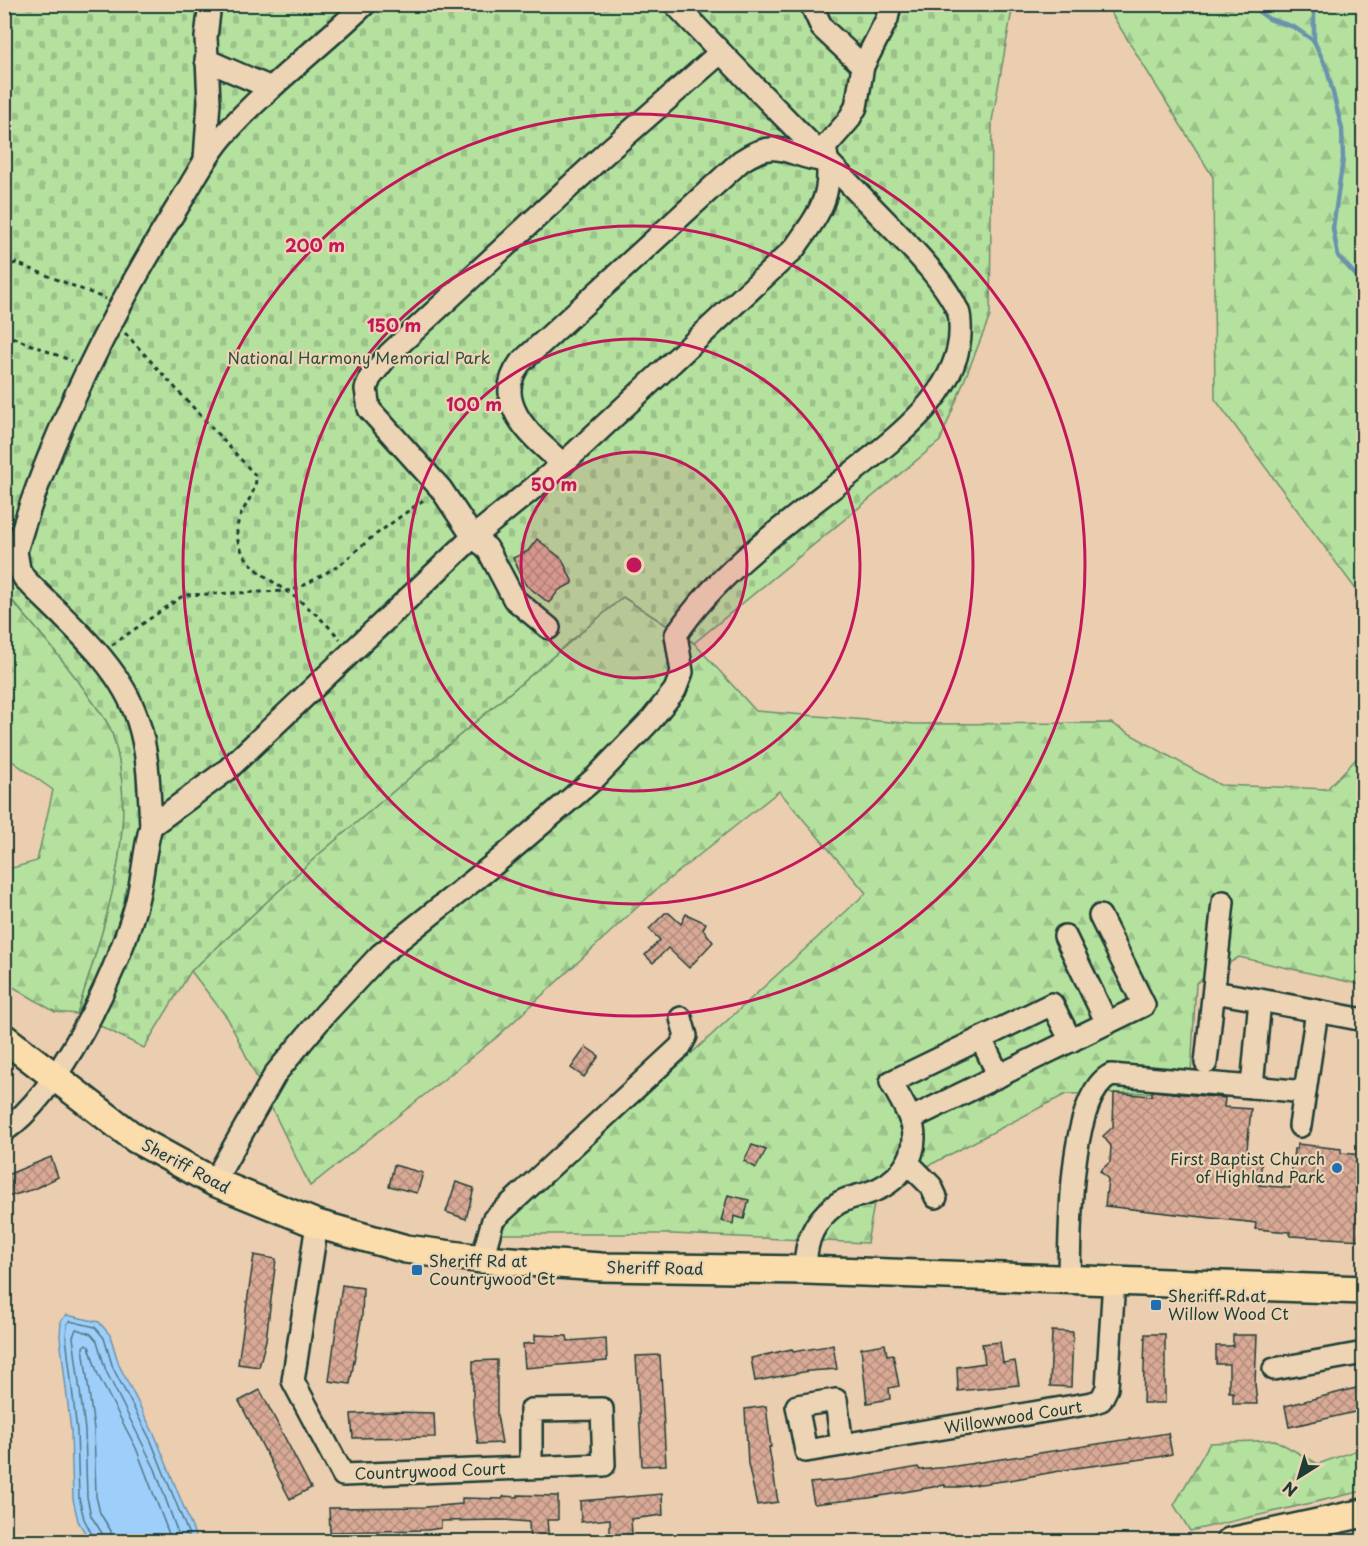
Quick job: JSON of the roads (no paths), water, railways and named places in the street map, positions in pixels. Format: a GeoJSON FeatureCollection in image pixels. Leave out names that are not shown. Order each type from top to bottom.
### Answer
{"type":"FeatureCollection","features":[{"type":"Feature","properties":{"kind":"main road","name":"Sheriff Road"},"geometry":{"type":"LineString","coordinates":[[4,1038],[136,1139],[214,1182],[317,1224],[378,1243],[482,1260],[601,1267],[806,1270],[1364,1290]]}},
{"type":"Feature","properties":{"kind":"main road"},"geometry":{"type":"LineString","coordinates":[[1230,1542],[1322,1532],[1364,1513]]}},
{"type":"Feature","properties":{"kind":"street"},"geometry":{"type":"LineString","coordinates":[[204,164],[209,124],[206,60],[210,4]]}},
{"type":"Feature","properties":{"kind":"street"},"geometry":{"type":"LineString","coordinates":[[4,1131],[24,1116],[54,1077],[106,984],[134,913],[151,826],[148,773],[137,719],[118,680],[99,656],[24,578],[19,569],[16,551],[55,444],[90,368],[149,253],[204,164],[225,134],[271,88],[365,4]]}},
{"type":"Feature","properties":{"kind":"street"},"geometry":{"type":"LineString","coordinates":[[214,1182],[276,1073],[324,1014],[380,955],[498,861],[625,749],[675,690],[682,672],[676,635],[689,616],[710,592],[766,543],[895,438],[929,402],[954,366],[959,346],[960,323],[957,308],[906,243],[675,4]]}},
{"type":"Feature","properties":{"kind":"street"},"geometry":{"type":"LineString","coordinates":[[811,4],[822,28],[863,66]]}},
{"type":"Feature","properties":{"kind":"street"},"geometry":{"type":"LineString","coordinates":[[151,826],[227,770],[473,537],[563,464],[794,249],[821,209],[829,184],[825,147],[848,121],[856,107],[863,66],[887,19],[890,4]]}},
{"type":"Feature","properties":{"kind":"street"},"geometry":{"type":"LineString","coordinates":[[549,628],[514,599],[487,548],[473,537],[441,489],[369,409],[366,389],[370,378],[398,345],[607,152],[720,53]]}},
{"type":"Feature","properties":{"kind":"street"},"geometry":{"type":"LineString","coordinates":[[206,60],[271,88]]}},
{"type":"Feature","properties":{"kind":"street"},"geometry":{"type":"LineString","coordinates":[[563,464],[527,430],[512,408],[508,387],[520,363],[759,149],[771,147],[828,161]]}},
{"type":"Feature","properties":{"kind":"street"},"geometry":{"type":"LineString","coordinates":[[1206,1063],[1223,902]]}},
{"type":"Feature","properties":{"kind":"street"},"geometry":{"type":"LineString","coordinates":[[910,1119],[1144,1005],[1100,916]]}},
{"type":"Feature","properties":{"kind":"street"},"geometry":{"type":"LineString","coordinates":[[1065,936],[1107,1023]]}},
{"type":"Feature","properties":{"kind":"street"},"geometry":{"type":"LineString","coordinates":[[1214,992],[1364,1020]]}},
{"type":"Feature","properties":{"kind":"street"},"geometry":{"type":"LineString","coordinates":[[1252,1087],[1260,1000]]}},
{"type":"Feature","properties":{"kind":"street"},"geometry":{"type":"LineString","coordinates":[[806,1270],[805,1253],[810,1234],[833,1206],[849,1198],[886,1186],[909,1163],[913,1129],[891,1082],[1052,1004],[1071,1041]]}},
{"type":"Feature","properties":{"kind":"street"},"geometry":{"type":"LineString","coordinates":[[1300,1126],[1317,1011]]}},
{"type":"Feature","properties":{"kind":"street"},"geometry":{"type":"LineString","coordinates":[[482,1260],[493,1220],[680,1047],[686,1036],[681,1018]]}},
{"type":"Feature","properties":{"kind":"street"},"geometry":{"type":"LineString","coordinates":[[981,1039],[999,1076]]}},
{"type":"Feature","properties":{"kind":"street"},"geometry":{"type":"LineString","coordinates":[[1069,1279],[1077,1141],[1095,1088],[1102,1079],[1111,1075],[1305,1092]]}},
{"type":"Feature","properties":{"kind":"street"},"geometry":{"type":"LineString","coordinates":[[909,1163],[926,1180],[936,1197]]}},
{"type":"Feature","properties":{"kind":"street","name":"Countrywood Court"},"geometry":{"type":"LineString","coordinates":[[317,1224],[293,1381],[343,1475],[531,1467]]}},
{"type":"Feature","properties":{"kind":"street","name":"Willowwood Court"},"geometry":{"type":"LineString","coordinates":[[842,1445],[1098,1401],[1107,1388],[1114,1281]]}},
{"type":"Feature","properties":{"kind":"street"},"geometry":{"type":"LineString","coordinates":[[1274,1369],[1364,1353]]}},
{"type":"Feature","properties":{"kind":"water"},"geometry":{"type":"Polygon","coordinates":[[[66,1315],[99,1322],[110,1335],[119,1365],[156,1438],[195,1535],[194,1541],[95,1542],[88,1538],[78,1521],[73,1499],[71,1431],[60,1337],[61,1321],[66,1315]]]}},
{"type":"Feature","properties":{"kind":"waterway"},"geometry":{"type":"LineString","coordinates":[[1248,4],[1269,19],[1294,27],[1314,41]]}},
{"type":"Feature","properties":{"kind":"waterway"},"geometry":{"type":"LineString","coordinates":[[1314,4],[1314,41],[1327,69],[1342,129],[1343,159],[1333,228],[1338,256],[1364,284]]}},
{"type":"Feature","properties":{"kind":"place","name":"First Baptist Church of Highland Park"},"geometry":{"type":"Point","coordinates":[1337,1168]}},
{"type":"Feature","properties":{"kind":"place","name":"Sheriff Rd at Countrywood Ct"},"geometry":{"type":"Point","coordinates":[417,1270]}},
{"type":"Feature","properties":{"kind":"place","name":"Sheriff Rd at Willow Wood Ct"},"geometry":{"type":"Point","coordinates":[1156,1305]}},
{"type":"Feature","properties":{"kind":"park label","name":"National Harmony Memorial Park"},"geometry":{"type":"Point","coordinates":[359,358]}}]}
